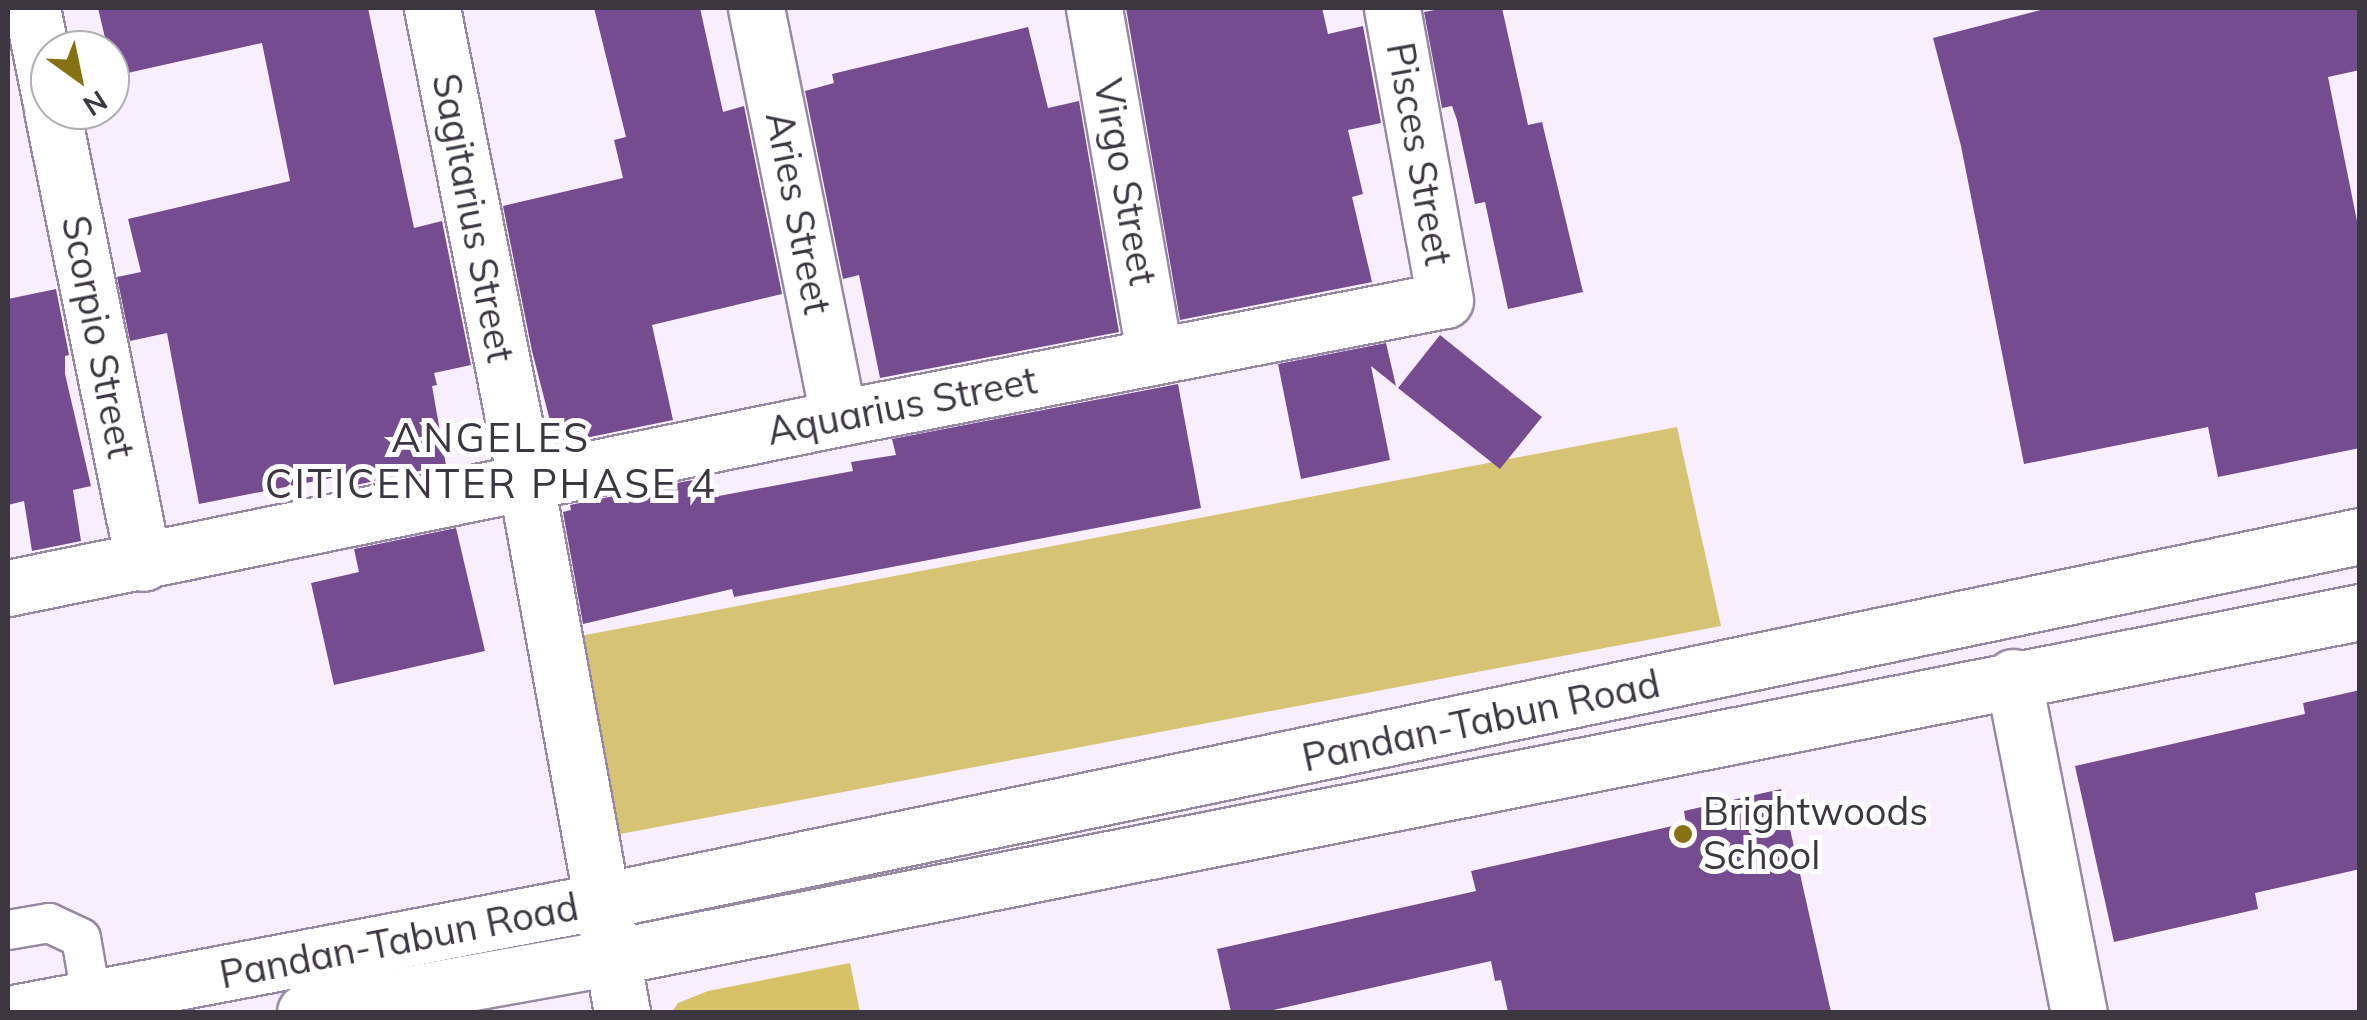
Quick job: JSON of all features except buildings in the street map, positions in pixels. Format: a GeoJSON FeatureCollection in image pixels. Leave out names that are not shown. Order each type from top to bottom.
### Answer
{"type":"FeatureCollection","features":[{"type":"Feature","properties":{"kind":"street","name":"Sagitarius Street"},"geometry":{"type":"LineString","coordinates":[[432,8],[526,483],[602,901]]}},
{"type":"Feature","properties":{"kind":"street","name":"Aries Street"},"geometry":{"type":"LineString","coordinates":[[756,8],[839,418]]}},
{"type":"Feature","properties":{"kind":"street","name":"Virgo Street"},"geometry":{"type":"LineString","coordinates":[[1094,8],[1155,356]]}},
{"type":"Feature","properties":{"kind":"street","name":"Pisces Street"},"geometry":{"type":"LineString","coordinates":[[1392,8],[1445,300]]}},
{"type":"Feature","properties":{"kind":"street","name":"Scorpio Street"},"geometry":{"type":"LineString","coordinates":[[56,130],[144,563]]}},
{"type":"Feature","properties":{"kind":"street","name":"Aquarius Street"},"geometry":{"type":"LineString","coordinates":[[8,588],[839,418],[1445,300]]}},
{"type":"Feature","properties":{"kind":"street","name":"Pandan-Tabun Road"},"geometry":{"type":"LineString","coordinates":[[19,1012],[602,901],[2360,536]]}},
{"type":"Feature","properties":{"kind":"street","name":"Pandan-Tabun Road"},"geometry":{"type":"LineString","coordinates":[[305,1012],[613,958],[2360,612]]}},
{"type":"Feature","properties":{"kind":"street"},"geometry":{"type":"LineString","coordinates":[[2013,678],[2079,1012]]}},
{"type":"Feature","properties":{"kind":"street","name":"Pandan-Tabun Road"},"geometry":{"type":"LineString","coordinates":[[602,901],[613,958]]}},
{"type":"Feature","properties":{"kind":"street"},"geometry":{"type":"LineString","coordinates":[[613,958],[622,1012]]}},
{"type":"Feature","properties":{"kind":"lane"},"geometry":{"type":"LineString","coordinates":[[8,930],[49,923],[81,938],[92,1000]]}},
{"type":"Feature","properties":{"kind":"shaded area"},"geometry":{"type":"Polygon","coordinates":[[[1677,427],[1721,626],[615,835],[575,637],[1677,427]]]}},
{"type":"Feature","properties":{"kind":"shaded area"},"geometry":{"type":"Polygon","coordinates":[[[850,963],[860,1012],[672,1012],[678,1003],[708,991],[850,963]]]}},
{"type":"Feature","properties":{"kind":"place","name":"Brightwoods School"},"geometry":{"type":"Point","coordinates":[1683,834]}},
{"type":"Feature","properties":{"kind":"district","name":"ANGELES CITICENTER PHASE 4"},"geometry":{"type":"Point","coordinates":[491,460]}}]}
